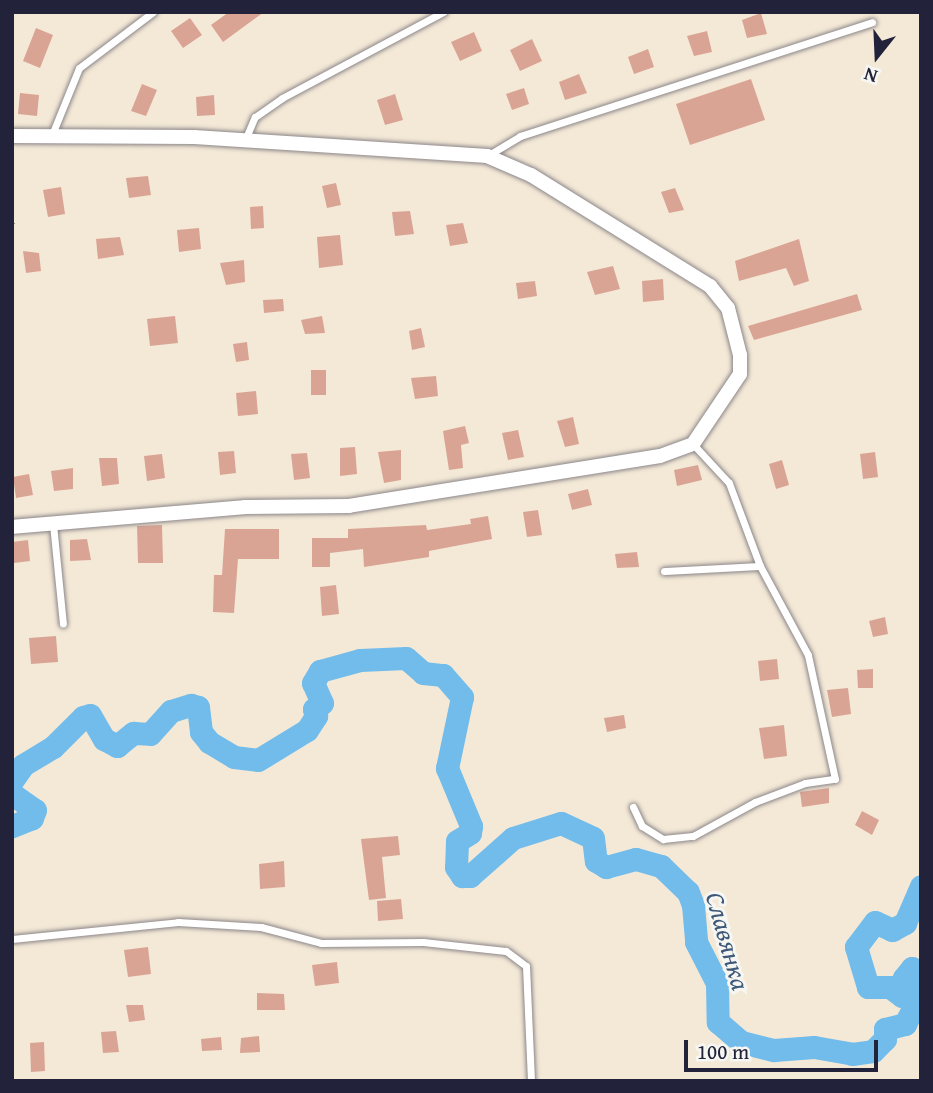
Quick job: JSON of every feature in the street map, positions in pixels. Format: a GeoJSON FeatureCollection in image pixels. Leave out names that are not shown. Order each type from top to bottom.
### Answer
{"type":"FeatureCollection","features":[{"type":"Feature","properties":{"kind":"street"},"geometry":{"type":"LineString","coordinates":[[12,136],[50,139],[245,140],[487,156],[531,176],[710,286],[728,308],[740,355],[740,374],[693,444],[660,456],[349,506],[245,507],[12,527]]}},
{"type":"Feature","properties":{"kind":"lane"},"geometry":{"type":"LineString","coordinates":[[50,139],[79,68],[153,12]]}},
{"type":"Feature","properties":{"kind":"lane"},"geometry":{"type":"LineString","coordinates":[[245,140],[255,117],[282,98],[443,12]]}},
{"type":"Feature","properties":{"kind":"lane"},"geometry":{"type":"LineString","coordinates":[[487,156],[520,136],[872,22]]}},
{"type":"Feature","properties":{"kind":"lane"},"geometry":{"type":"LineString","coordinates":[[633,807],[642,826],[663,839],[692,836],[755,802],[805,783],[835,779],[808,655],[760,566],[729,483],[693,444]]}},
{"type":"Feature","properties":{"kind":"lane"},"geometry":{"type":"LineString","coordinates":[[53,523],[63,624]]}},
{"type":"Feature","properties":{"kind":"lane"},"geometry":{"type":"LineString","coordinates":[[664,571],[760,566]]}},
{"type":"Feature","properties":{"kind":"lane"},"geometry":{"type":"LineString","coordinates":[[12,939],[178,922],[261,927],[321,943],[423,943],[506,951],[526,966],[531,1081]]}},
{"type":"Feature","properties":{"kind":"path"},"geometry":{"type":"LineString","coordinates":[[12,214],[14,224]]}},
{"type":"Feature","properties":{"kind":"building"},"geometry":{"type":"Polygon","coordinates":[[[229,12],[264,12],[223,42],[211,25],[229,12]]]}},
{"type":"Feature","properties":{"kind":"building"},"geometry":{"type":"Polygon","coordinates":[[[761,13],[767,34],[747,38],[742,20],[761,13]]]}},
{"type":"Feature","properties":{"kind":"building"},"geometry":{"type":"Polygon","coordinates":[[[190,18],[202,35],[183,48],[171,31],[190,18]]]}},
{"type":"Feature","properties":{"kind":"building"},"geometry":{"type":"Polygon","coordinates":[[[36,28],[53,35],[40,68],[23,61],[36,28]]]}},
{"type":"Feature","properties":{"kind":"building"},"geometry":{"type":"Polygon","coordinates":[[[707,31],[712,52],[694,56],[687,36],[707,31]]]}},
{"type":"Feature","properties":{"kind":"building"},"geometry":{"type":"Polygon","coordinates":[[[474,32],[482,51],[460,61],[451,42],[474,32]]]}},
{"type":"Feature","properties":{"kind":"building"},"geometry":{"type":"Polygon","coordinates":[[[532,39],[542,61],[520,71],[510,50],[532,39]]]}},
{"type":"Feature","properties":{"kind":"building"},"geometry":{"type":"Polygon","coordinates":[[[648,49],[654,67],[634,74],[628,57],[648,49]]]}},
{"type":"Feature","properties":{"kind":"building"},"geometry":{"type":"Polygon","coordinates":[[[579,74],[587,93],[565,100],[559,82],[579,74]]]}},
{"type":"Feature","properties":{"kind":"building"},"geometry":{"type":"Polygon","coordinates":[[[751,79],[765,120],[690,145],[676,104],[751,79]]]}},
{"type":"Feature","properties":{"kind":"building"},"geometry":{"type":"Polygon","coordinates":[[[142,84],[157,90],[146,116],[131,111],[142,84]]]}},
{"type":"Feature","properties":{"kind":"building"},"geometry":{"type":"Polygon","coordinates":[[[524,88],[529,104],[512,110],[506,94],[524,88]]]}},
{"type":"Feature","properties":{"kind":"building"},"geometry":{"type":"Polygon","coordinates":[[[20,93],[39,95],[37,116],[18,114],[20,93]]]}},
{"type":"Feature","properties":{"kind":"building"},"geometry":{"type":"Polygon","coordinates":[[[395,94],[403,120],[385,125],[377,100],[395,94]]]}},
{"type":"Feature","properties":{"kind":"building"},"geometry":{"type":"Polygon","coordinates":[[[214,95],[215,115],[197,116],[196,97],[214,95]]]}},
{"type":"Feature","properties":{"kind":"building"},"geometry":{"type":"Polygon","coordinates":[[[148,176],[151,195],[129,198],[126,178],[148,176]]]}},
{"type":"Feature","properties":{"kind":"building"},"geometry":{"type":"Polygon","coordinates":[[[336,183],[341,205],[327,208],[322,186],[336,183]]]}},
{"type":"Feature","properties":{"kind":"building"},"geometry":{"type":"Polygon","coordinates":[[[61,187],[65,214],[48,217],[43,190],[61,187]]]}},
{"type":"Feature","properties":{"kind":"building"},"geometry":{"type":"Polygon","coordinates":[[[675,188],[684,210],[669,213],[661,192],[675,188]]]}},
{"type":"Feature","properties":{"kind":"building"},"geometry":{"type":"Polygon","coordinates":[[[263,206],[264,228],[251,229],[250,207],[263,206]]]}},
{"type":"Feature","properties":{"kind":"building"},"geometry":{"type":"Polygon","coordinates":[[[410,211],[414,234],[395,236],[392,212],[410,211]]]}},
{"type":"Feature","properties":{"kind":"building"},"geometry":{"type":"Polygon","coordinates":[[[463,223],[468,243],[450,246],[446,225],[463,223]]]}},
{"type":"Feature","properties":{"kind":"building"},"geometry":{"type":"Polygon","coordinates":[[[199,228],[201,249],[179,252],[177,230],[199,228]]]}},
{"type":"Feature","properties":{"kind":"building"},"geometry":{"type":"Polygon","coordinates":[[[340,235],[343,265],[319,268],[317,237],[340,235]]]}},
{"type":"Feature","properties":{"kind":"building"},"geometry":{"type":"Polygon","coordinates":[[[120,237],[124,255],[98,259],[96,239],[120,237]]]}},
{"type":"Feature","properties":{"kind":"building"},"geometry":{"type":"Polygon","coordinates":[[[799,239],[809,281],[794,286],[786,268],[739,281],[735,261],[799,239]]]}},
{"type":"Feature","properties":{"kind":"building"},"geometry":{"type":"Polygon","coordinates":[[[23,251],[39,253],[41,271],[26,273],[23,251]]]}},
{"type":"Feature","properties":{"kind":"building"},"geometry":{"type":"Polygon","coordinates":[[[244,260],[245,282],[226,285],[220,263],[244,260]]]}},
{"type":"Feature","properties":{"kind":"building"},"geometry":{"type":"Polygon","coordinates":[[[613,266],[620,289],[595,295],[587,272],[613,266]]]}},
{"type":"Feature","properties":{"kind":"building"},"geometry":{"type":"Polygon","coordinates":[[[663,279],[664,300],[643,302],[642,281],[663,279]]]}},
{"type":"Feature","properties":{"kind":"building"},"geometry":{"type":"Polygon","coordinates":[[[535,281],[537,296],[518,299],[516,283],[535,281]]]}},
{"type":"Feature","properties":{"kind":"building"},"geometry":{"type":"Polygon","coordinates":[[[857,294],[862,310],[754,340],[748,326],[857,294]]]}},
{"type":"Feature","properties":{"kind":"building"},"geometry":{"type":"Polygon","coordinates":[[[283,299],[284,311],[264,313],[263,300],[283,299]]]}},
{"type":"Feature","properties":{"kind":"building"},"geometry":{"type":"Polygon","coordinates":[[[175,316],[178,343],[150,346],[147,319],[175,316]]]}},
{"type":"Feature","properties":{"kind":"building"},"geometry":{"type":"Polygon","coordinates":[[[322,316],[325,333],[305,334],[301,320],[322,316]]]}},
{"type":"Feature","properties":{"kind":"building"},"geometry":{"type":"Polygon","coordinates":[[[421,328],[425,347],[412,350],[409,331],[421,328]]]}},
{"type":"Feature","properties":{"kind":"building"},"geometry":{"type":"Polygon","coordinates":[[[247,342],[249,360],[236,362],[233,344],[247,342]]]}},
{"type":"Feature","properties":{"kind":"building"},"geometry":{"type":"Polygon","coordinates":[[[311,370],[326,370],[326,395],[311,395],[311,370]]]}},
{"type":"Feature","properties":{"kind":"building"},"geometry":{"type":"Polygon","coordinates":[[[436,376],[438,396],[415,399],[411,378],[436,376]]]}},
{"type":"Feature","properties":{"kind":"building"},"geometry":{"type":"Polygon","coordinates":[[[256,391],[258,414],[238,416],[236,393],[256,391]]]}},
{"type":"Feature","properties":{"kind":"building"},"geometry":{"type":"Polygon","coordinates":[[[573,417],[579,444],[565,447],[557,421],[573,417]]]}},
{"type":"Feature","properties":{"kind":"building"},"geometry":{"type":"Polygon","coordinates":[[[465,426],[469,443],[461,445],[463,468],[449,470],[443,431],[465,426]]]}},
{"type":"Feature","properties":{"kind":"building"},"geometry":{"type":"Polygon","coordinates":[[[518,430],[524,457],[508,460],[502,433],[518,430]]]}},
{"type":"Feature","properties":{"kind":"building"},"geometry":{"type":"Polygon","coordinates":[[[355,447],[357,474],[340,476],[340,448],[355,447]]]}},
{"type":"Feature","properties":{"kind":"building"},"geometry":{"type":"Polygon","coordinates":[[[401,450],[401,480],[384,483],[378,452],[401,450]]]}},
{"type":"Feature","properties":{"kind":"building"},"geometry":{"type":"Polygon","coordinates":[[[234,451],[236,473],[220,475],[218,452],[234,451]]]}},
{"type":"Feature","properties":{"kind":"building"},"geometry":{"type":"Polygon","coordinates":[[[875,452],[878,477],[863,479],[860,454],[875,452]]]}},
{"type":"Feature","properties":{"kind":"building"},"geometry":{"type":"Polygon","coordinates":[[[307,453],[310,478],[294,480],[291,454],[307,453]]]}},
{"type":"Feature","properties":{"kind":"building"},"geometry":{"type":"Polygon","coordinates":[[[162,454],[165,478],[147,481],[144,456],[162,454]]]}},
{"type":"Feature","properties":{"kind":"building"},"geometry":{"type":"Polygon","coordinates":[[[99,458],[117,458],[119,484],[102,486],[99,458]]]}},
{"type":"Feature","properties":{"kind":"building"},"geometry":{"type":"Polygon","coordinates":[[[782,460],[789,485],[776,489],[769,464],[782,460]]]}},
{"type":"Feature","properties":{"kind":"building"},"geometry":{"type":"Polygon","coordinates":[[[698,465],[702,480],[677,486],[674,470],[698,465]]]}},
{"type":"Feature","properties":{"kind":"building"},"geometry":{"type":"Polygon","coordinates":[[[73,468],[73,489],[54,491],[51,471],[73,468]]]}},
{"type":"Feature","properties":{"kind":"building"},"geometry":{"type":"Polygon","coordinates":[[[29,474],[33,495],[16,498],[13,477],[29,474]]]}},
{"type":"Feature","properties":{"kind":"building"},"geometry":{"type":"Polygon","coordinates":[[[588,489],[592,505],[572,510],[568,494],[588,489]]]}},
{"type":"Feature","properties":{"kind":"building"},"geometry":{"type":"Polygon","coordinates":[[[538,510],[542,535],[527,537],[523,512],[538,510]]]}},
{"type":"Feature","properties":{"kind":"building"},"geometry":{"type":"Polygon","coordinates":[[[488,516],[492,539],[429,551],[429,557],[364,567],[363,549],[330,553],[330,567],[312,567],[312,538],[348,538],[348,529],[426,525],[427,530],[471,524],[470,519],[488,516]]]}},
{"type":"Feature","properties":{"kind":"building"},"geometry":{"type":"Polygon","coordinates":[[[162,525],[163,563],[138,563],[137,526],[162,525]]]}},
{"type":"Feature","properties":{"kind":"building"},"geometry":{"type":"Polygon","coordinates":[[[225,529],[279,529],[279,559],[238,559],[234,613],[213,612],[214,575],[222,575],[225,529]]]}},
{"type":"Feature","properties":{"kind":"building"},"geometry":{"type":"Polygon","coordinates":[[[87,539],[91,560],[70,561],[70,540],[87,539]]]}},
{"type":"Feature","properties":{"kind":"building"},"geometry":{"type":"Polygon","coordinates":[[[28,540],[30,561],[14,563],[12,542],[28,540]]]}},
{"type":"Feature","properties":{"kind":"building"},"geometry":{"type":"Polygon","coordinates":[[[637,552],[639,567],[617,568],[615,554],[637,552]]]}},
{"type":"Feature","properties":{"kind":"building"},"geometry":{"type":"Polygon","coordinates":[[[336,585],[339,614],[322,616],[320,587],[336,585]]]}},
{"type":"Feature","properties":{"kind":"building"},"geometry":{"type":"Polygon","coordinates":[[[885,617],[888,634],[873,637],[869,621],[885,617]]]}},
{"type":"Feature","properties":{"kind":"building"},"geometry":{"type":"Polygon","coordinates":[[[56,636],[58,662],[31,664],[29,638],[56,636]]]}},
{"type":"Feature","properties":{"kind":"building"},"geometry":{"type":"Polygon","coordinates":[[[777,659],[779,679],[760,681],[758,661],[777,659]]]}},
{"type":"Feature","properties":{"kind":"building"},"geometry":{"type":"Polygon","coordinates":[[[873,669],[873,688],[858,688],[857,670],[873,669]]]}},
{"type":"Feature","properties":{"kind":"building"},"geometry":{"type":"Polygon","coordinates":[[[848,688],[851,714],[832,717],[827,690],[848,688]]]}},
{"type":"Feature","properties":{"kind":"building"},"geometry":{"type":"Polygon","coordinates":[[[624,715],[626,728],[607,732],[604,718],[624,715]]]}},
{"type":"Feature","properties":{"kind":"building"},"geometry":{"type":"Polygon","coordinates":[[[784,725],[787,756],[764,759],[759,728],[784,725]]]}},
{"type":"Feature","properties":{"kind":"building"},"geometry":{"type":"Polygon","coordinates":[[[829,788],[829,803],[802,807],[800,792],[829,788]]]}},
{"type":"Feature","properties":{"kind":"building"},"geometry":{"type":"Polygon","coordinates":[[[862,811],[879,820],[872,835],[855,825],[862,811]]]}},
{"type":"Feature","properties":{"kind":"building"},"geometry":{"type":"Polygon","coordinates":[[[398,836],[400,855],[382,857],[386,898],[369,900],[361,839],[398,836]]]}},
{"type":"Feature","properties":{"kind":"building"},"geometry":{"type":"Polygon","coordinates":[[[284,861],[285,887],[260,889],[259,864],[284,861]]]}},
{"type":"Feature","properties":{"kind":"building"},"geometry":{"type":"Polygon","coordinates":[[[401,899],[403,919],[378,921],[377,901],[401,899]]]}},
{"type":"Feature","properties":{"kind":"building"},"geometry":{"type":"Polygon","coordinates":[[[148,947],[151,974],[128,977],[124,950],[148,947]]]}},
{"type":"Feature","properties":{"kind":"building"},"geometry":{"type":"Polygon","coordinates":[[[337,962],[339,983],[315,986],[312,965],[337,962]]]}},
{"type":"Feature","properties":{"kind":"building"},"geometry":{"type":"Polygon","coordinates":[[[257,993],[284,994],[285,1010],[257,1010],[257,993]]]}},
{"type":"Feature","properties":{"kind":"building"},"geometry":{"type":"Polygon","coordinates":[[[126,1005],[143,1005],[145,1020],[129,1022],[126,1005]]]}},
{"type":"Feature","properties":{"kind":"building"},"geometry":{"type":"Polygon","coordinates":[[[116,1031],[119,1052],[103,1053],[101,1032],[116,1031]]]}},
{"type":"Feature","properties":{"kind":"building"},"geometry":{"type":"Polygon","coordinates":[[[259,1036],[260,1052],[240,1053],[241,1038],[259,1036]]]}},
{"type":"Feature","properties":{"kind":"building"},"geometry":{"type":"Polygon","coordinates":[[[221,1037],[222,1050],[202,1051],[201,1039],[221,1037]]]}},
{"type":"Feature","properties":{"kind":"building"},"geometry":{"type":"Polygon","coordinates":[[[44,1042],[45,1071],[31,1072],[30,1043],[44,1042]]]}},
{"type":"Feature","properties":{"kind":"waterway","name":"Славянка"},"geometry":{"type":"LineString","coordinates":[[12,781],[23,765],[53,747],[83,717],[90,715],[104,739],[117,746],[133,733],[150,734],[171,711],[191,705],[198,707],[201,732],[209,742],[234,757],[258,760],[307,730],[316,716],[314,709],[322,703],[313,683],[320,671],[360,660],[406,658],[423,673],[443,675],[462,697],[447,768],[471,826],[470,833],[457,841],[456,867],[462,876],[470,876],[513,838],[561,823],[593,838],[596,861],[606,867],[636,859],[661,866],[688,892],[693,905],[696,942],[717,983],[718,1022],[741,1042],[774,1050],[814,1047],[852,1054],[873,1051],[885,1039],[885,1029],[905,1024],[919,996],[918,976],[912,968],[904,978],[902,996],[890,987],[868,987],[856,947],[875,922],[892,930],[905,923],[921,886]]}},
{"type":"Feature","properties":{"kind":"waterway","name":"Славянка"},"geometry":{"type":"LineString","coordinates":[[12,794],[35,810],[32,818],[12,826]]}}]}
